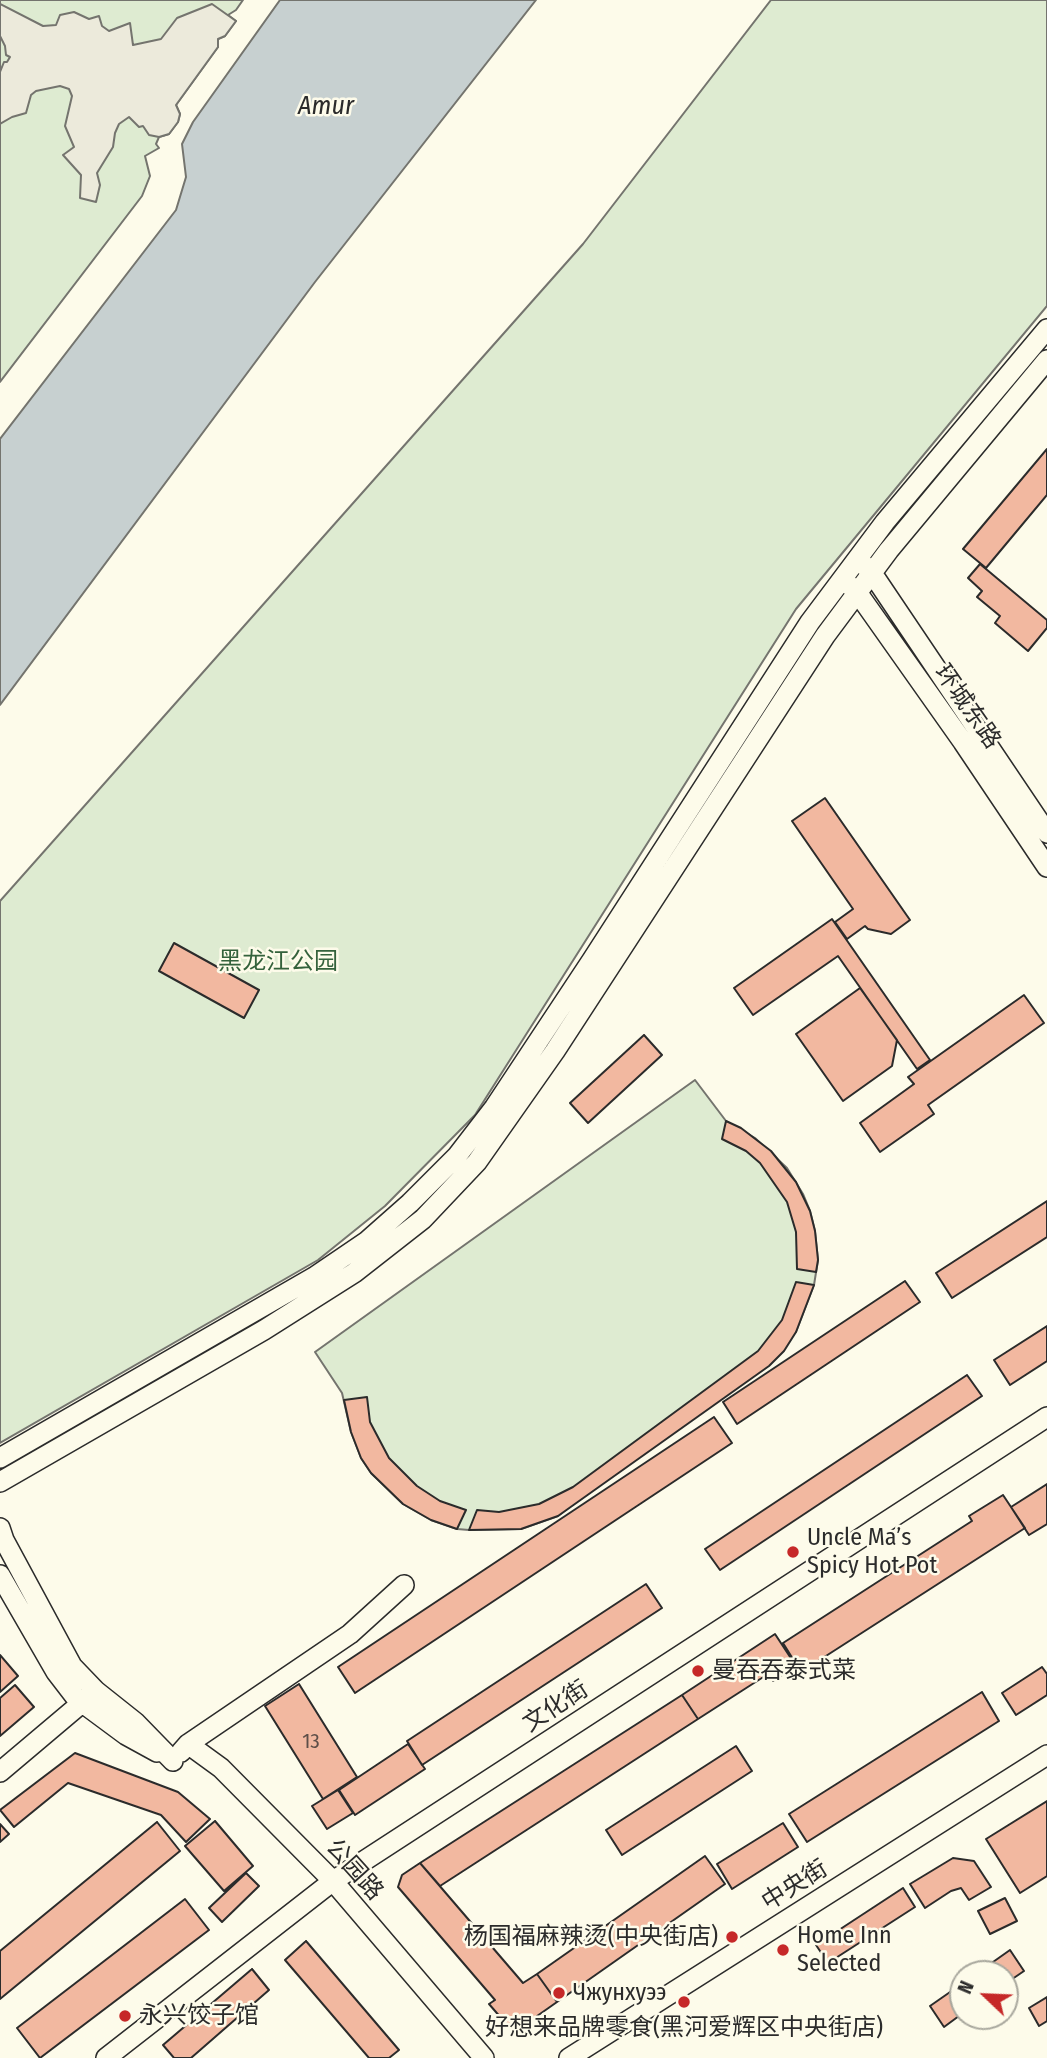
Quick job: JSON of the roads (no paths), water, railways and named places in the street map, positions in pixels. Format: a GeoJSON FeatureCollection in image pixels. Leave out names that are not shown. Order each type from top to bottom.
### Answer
{"type":"FeatureCollection","features":[{"type":"Feature","properties":{"kind":"street"},"geometry":{"type":"LineString","coordinates":[[0,1458],[314,1277],[368,1241],[457,1156],[494,1108],[810,622],[885,522],[1047,329]]}},
{"type":"Feature","properties":{"kind":"street"},"geometry":{"type":"LineString","coordinates":[[0,1482],[366,1265],[423,1219],[477,1162],[514,1112],[810,659],[857,592],[1047,360]]}},
{"type":"Feature","properties":{"kind":"street","name":"环城东路"},"geometry":{"type":"LineString","coordinates":[[857,559],[872,573],[1047,833]]}},
{"type":"Feature","properties":{"kind":"street","name":"环城东路"},"geometry":{"type":"LineString","coordinates":[[842,579],[857,592],[1047,867]]}},
{"type":"Feature","properties":{"kind":"street","name":"文化街"},"geometry":{"type":"LineString","coordinates":[[106,2058],[333,1881],[1047,1417]]}},
{"type":"Feature","properties":{"kind":"street"},"geometry":{"type":"LineString","coordinates":[[1,1536],[88,1697]]}},
{"type":"Feature","properties":{"kind":"street"},"geometry":{"type":"LineString","coordinates":[[0,1575],[56,1672],[88,1697],[126,1735],[173,1760],[188,1744],[350,1634],[404,1585]]}},
{"type":"Feature","properties":{"kind":"street"},"geometry":{"type":"LineString","coordinates":[[0,1772],[88,1697]]}},
{"type":"Feature","properties":{"kind":"street","name":"公园路"},"geometry":{"type":"LineString","coordinates":[[188,1744],[221,1768],[333,1881],[484,2058]]}},
{"type":"Feature","properties":{"kind":"street","name":"中央街"},"geometry":{"type":"LineString","coordinates":[[569,2058],[1047,1755]]}},
{"type":"Feature","properties":{"kind":"water","name":"Amur"},"geometry":{"type":"Polygon","coordinates":[[[280,0],[536,0],[315,282],[0,705],[0,439],[176,210],[186,177],[182,144],[193,122],[280,0]]]}},
{"type":"Feature","properties":{"kind":"place","name":"Uncle Ma’s Spicy Hot Pot"},"geometry":{"type":"Point","coordinates":[793,1552]}},
{"type":"Feature","properties":{"kind":"place","name":"曼吞吞泰式菜"},"geometry":{"type":"Point","coordinates":[698,1671]}},
{"type":"Feature","properties":{"kind":"place","name":"杨国福麻辣烫(中央街店)"},"geometry":{"type":"Point","coordinates":[732,1937]}},
{"type":"Feature","properties":{"kind":"place","name":"Home Inn Selected"},"geometry":{"type":"Point","coordinates":[783,1950]}},
{"type":"Feature","properties":{"kind":"place","name":"Чжунхуээ"},"geometry":{"type":"Point","coordinates":[559,1993]}},
{"type":"Feature","properties":{"kind":"place","name":"好想来品牌零食(黑河爱辉区中央街店)"},"geometry":{"type":"Point","coordinates":[684,2002]}},
{"type":"Feature","properties":{"kind":"place","name":"永兴饺子馆"},"geometry":{"type":"Point","coordinates":[125,2016]}},
{"type":"Feature","properties":{"kind":"park label","name":"黑龙江公园"},"geometry":{"type":"Point","coordinates":[278,962]}}]}
